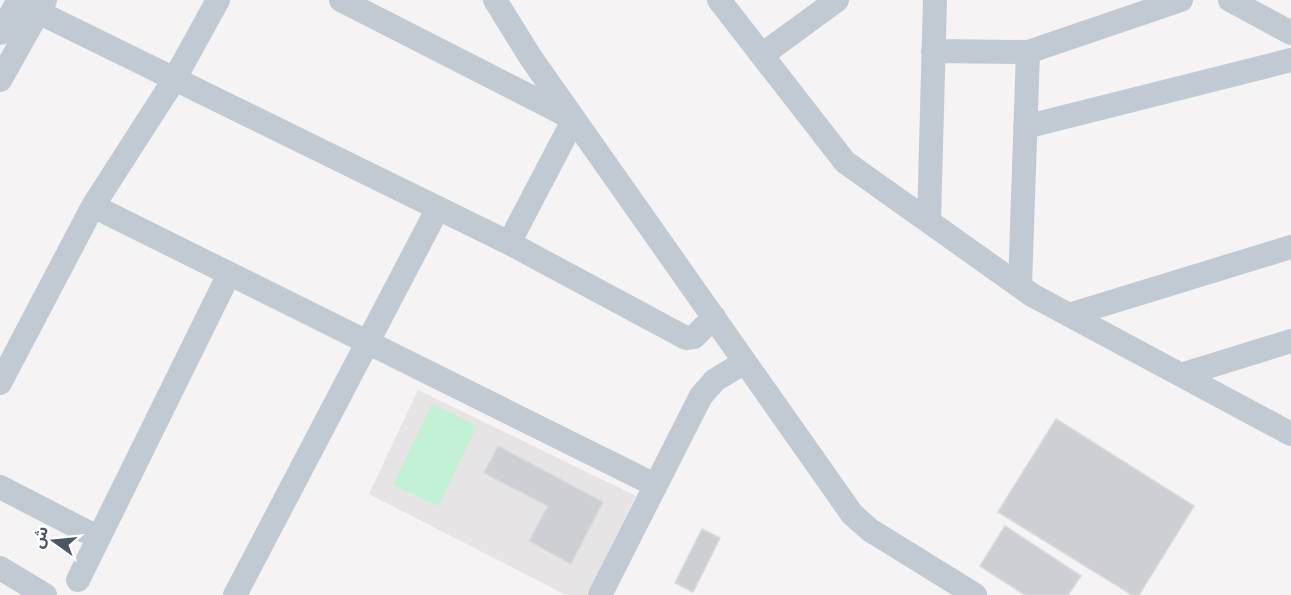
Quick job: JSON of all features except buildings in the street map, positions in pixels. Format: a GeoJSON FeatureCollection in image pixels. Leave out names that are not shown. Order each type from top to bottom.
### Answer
{"type":"FeatureCollection","features":[{"type":"Feature","properties":{"kind":"street"},"geometry":{"type":"LineString","coordinates":[[0,382],[93,206],[174,80],[218,0]]}},
{"type":"Feature","properties":{"kind":"street"},"geometry":{"type":"LineString","coordinates":[[341,0],[574,119]]}},
{"type":"Feature","properties":{"kind":"street"},"geometry":{"type":"LineString","coordinates":[[495,0],[520,42],[852,514],[870,530],[975,595]]}},
{"type":"Feature","properties":{"kind":"street"},"geometry":{"type":"LineString","coordinates":[[719,0],[845,162],[1032,295],[1291,434]]}},
{"type":"Feature","properties":{"kind":"street"},"geometry":{"type":"LineString","coordinates":[[762,55],[837,0]]}},
{"type":"Feature","properties":{"kind":"street"},"geometry":{"type":"LineString","coordinates":[[929,221],[934,0]]}},
{"type":"Feature","properties":{"kind":"street"},"geometry":{"type":"LineString","coordinates":[[933,51],[1028,52],[1181,0]]}},
{"type":"Feature","properties":{"kind":"street"},"geometry":{"type":"LineString","coordinates":[[1230,0],[1291,33]]}},
{"type":"Feature","properties":{"kind":"street"},"geometry":{"type":"LineString","coordinates":[[34,4],[174,80],[509,243],[686,338],[694,337],[714,317]]}},
{"type":"Feature","properties":{"kind":"street"},"geometry":{"type":"LineString","coordinates":[[0,33],[34,4]]}},
{"type":"Feature","properties":{"kind":"street"},"geometry":{"type":"LineString","coordinates":[[0,80],[34,4]]}},
{"type":"Feature","properties":{"kind":"street"},"geometry":{"type":"LineString","coordinates":[[1020,286],[1028,52]]}},
{"type":"Feature","properties":{"kind":"street"},"geometry":{"type":"LineString","coordinates":[[1026,127],[1291,60]]}},
{"type":"Feature","properties":{"kind":"street"},"geometry":{"type":"LineString","coordinates":[[509,243],[574,119]]}},
{"type":"Feature","properties":{"kind":"street"},"geometry":{"type":"LineString","coordinates":[[93,206],[655,485]]}},
{"type":"Feature","properties":{"kind":"street"},"geometry":{"type":"LineString","coordinates":[[235,595],[438,208]]}},
{"type":"Feature","properties":{"kind":"street"},"geometry":{"type":"LineString","coordinates":[[1069,315],[1291,247]]}},
{"type":"Feature","properties":{"kind":"street"},"geometry":{"type":"LineString","coordinates":[[78,579],[229,274]]}},
{"type":"Feature","properties":{"kind":"street"},"geometry":{"type":"LineString","coordinates":[[1181,375],[1291,341]]}},
{"type":"Feature","properties":{"kind":"street"},"geometry":{"type":"LineString","coordinates":[[600,595],[701,396],[715,380],[745,362]]}},
{"type":"Feature","properties":{"kind":"street"},"geometry":{"type":"LineString","coordinates":[[0,487],[99,538]]}},
{"type":"Feature","properties":{"kind":"street"},"geometry":{"type":"LineString","coordinates":[[0,568],[45,595]]}},
{"type":"Feature","properties":{"kind":"shaded area"},"geometry":{"type":"Polygon","coordinates":[[[418,390],[636,496],[587,595],[566,595],[369,494],[418,390]]]}},
{"type":"Feature","properties":{"kind":"green space"},"geometry":{"type":"Polygon","coordinates":[[[432,404],[477,426],[438,506],[393,485],[432,404]]]}}]}
